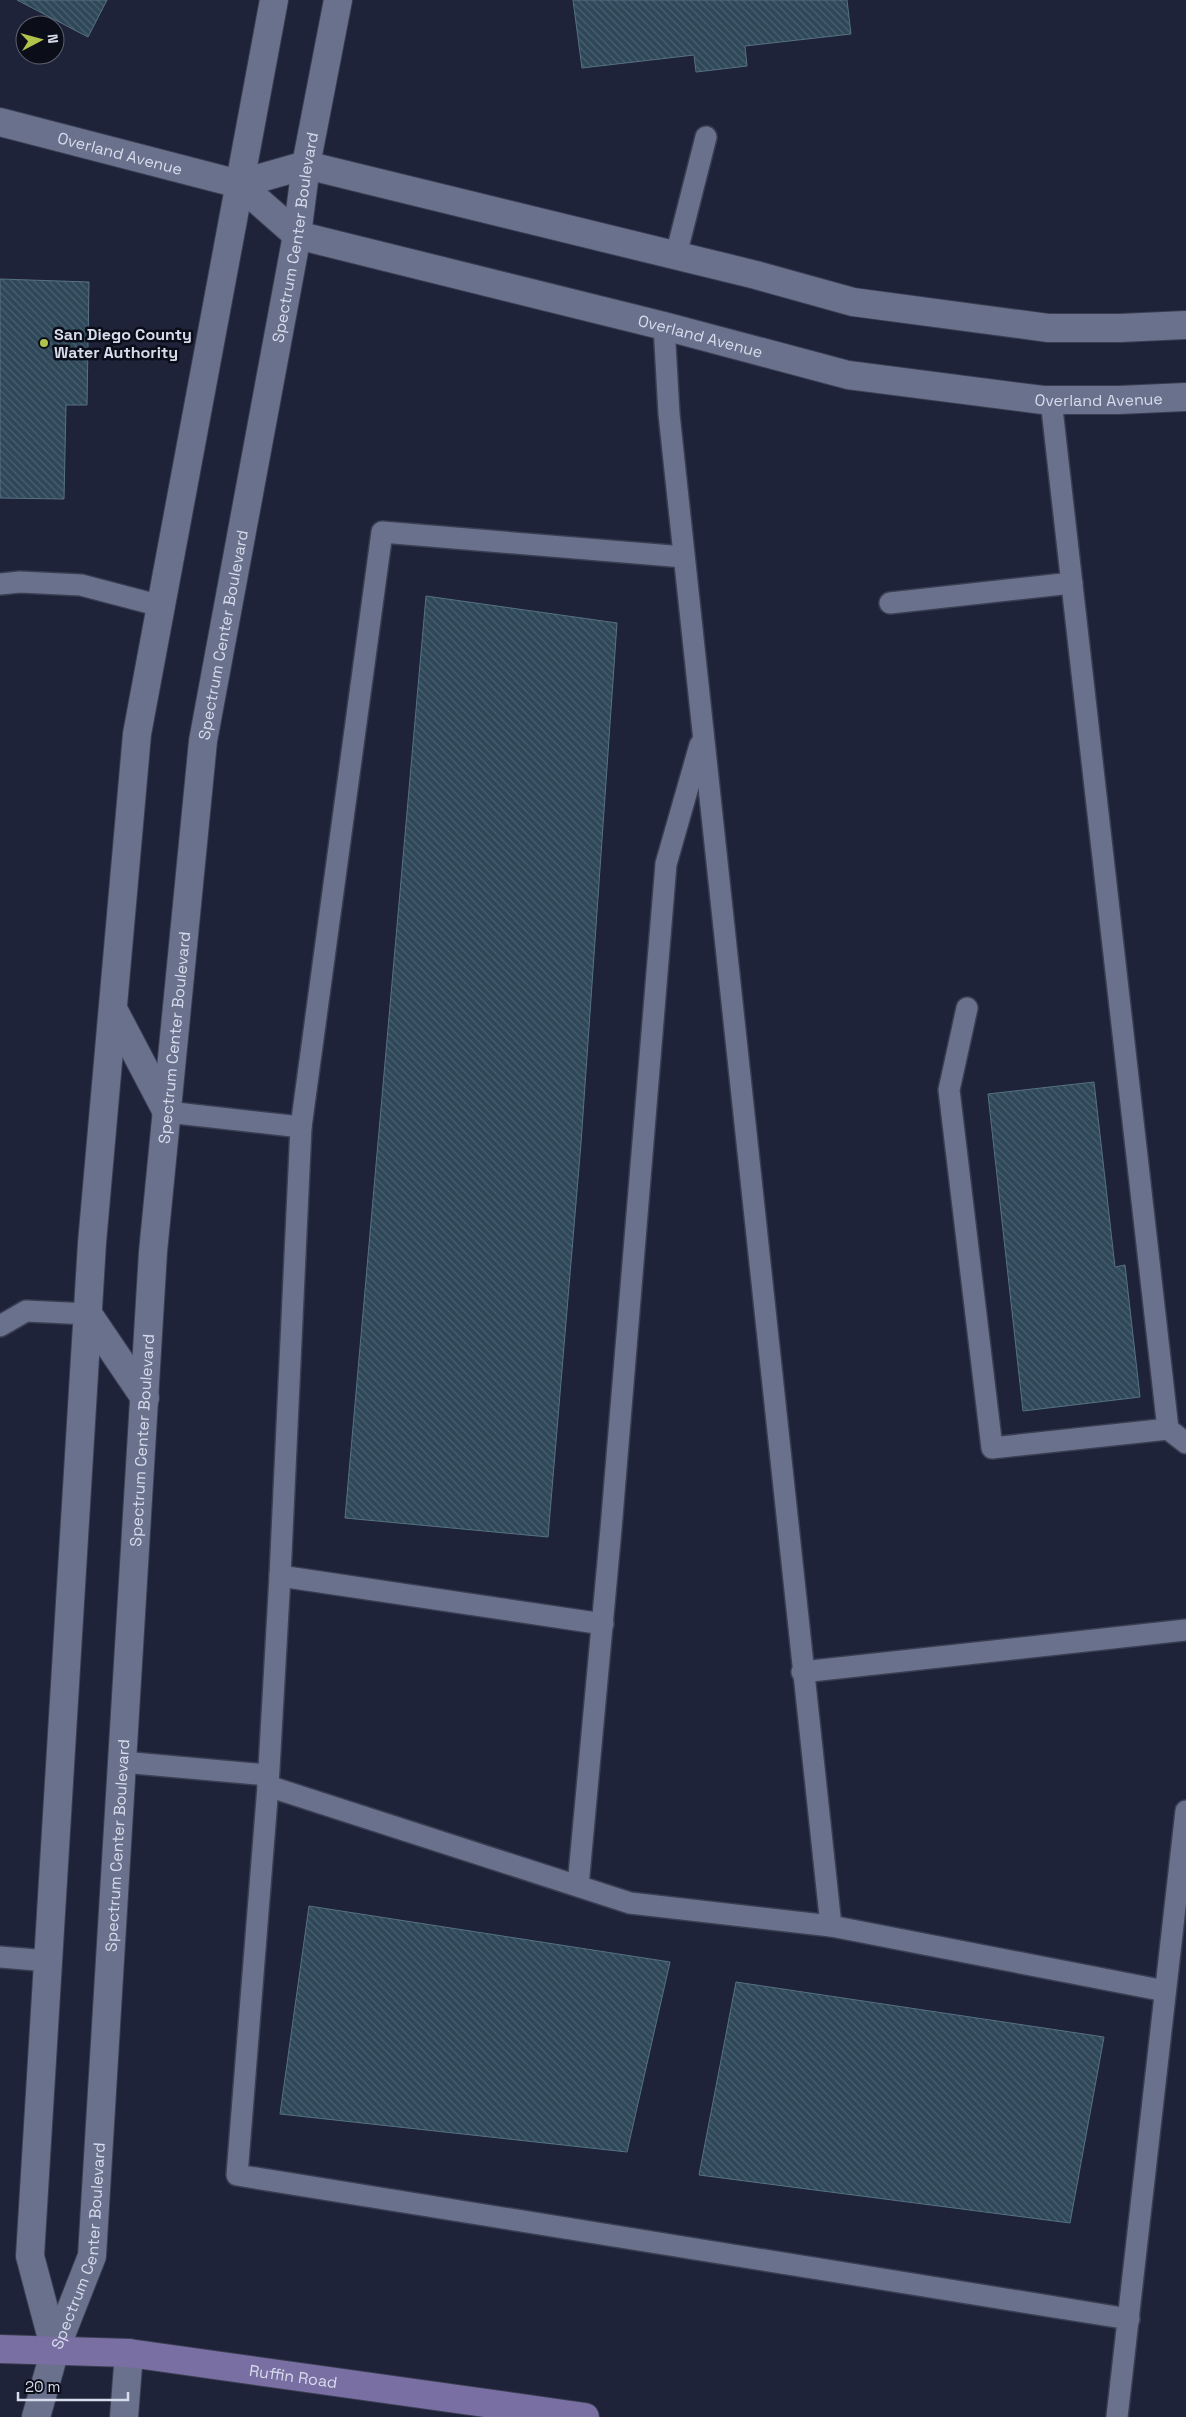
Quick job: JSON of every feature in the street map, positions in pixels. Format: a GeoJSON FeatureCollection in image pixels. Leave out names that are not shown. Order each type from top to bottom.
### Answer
{"type":"FeatureCollection","features":[{"type":"Feature","properties":{"kind":"main road","name":"Ruffin Road"},"geometry":{"type":"LineString","coordinates":[[0,2349],[129,2353],[585,2417]]}},
{"type":"Feature","properties":{"kind":"street","name":"Spectrum Center Boulevard"},"geometry":{"type":"LineString","coordinates":[[55,2350],[30,2256],[92,1243],[137,734],[274,0]]}},
{"type":"Feature","properties":{"kind":"street","name":"Spectrum Center Boulevard"},"geometry":{"type":"LineString","coordinates":[[55,2350],[92,2256],[153,1252],[203,741],[297,235],[306,165],[338,0]]}},
{"type":"Feature","properties":{"kind":"street","name":"Overland Avenue"},"geometry":{"type":"LineString","coordinates":[[0,122],[239,184],[297,235],[664,326],[848,375],[1051,400],[1120,400],[1186,397]]}},
{"type":"Feature","properties":{"kind":"street"},"geometry":{"type":"LineString","coordinates":[[239,184],[306,165],[676,255],[853,302],[1048,328],[1120,328],[1186,325]]}},
{"type":"Feature","properties":{"kind":"street"},"geometry":{"type":"LineString","coordinates":[[113,1009],[167,1112]]}},
{"type":"Feature","properties":{"kind":"street"},"geometry":{"type":"LineString","coordinates":[[88,1314],[145,1398]]}},
{"type":"Feature","properties":{"kind":"street"},"geometry":{"type":"LineString","coordinates":[[36,2417],[55,2350]]}},
{"type":"Feature","properties":{"kind":"street"},"geometry":{"type":"LineString","coordinates":[[124,2417],[129,2353]]}},
{"type":"Feature","properties":{"kind":"lane"},"geometry":{"type":"LineString","coordinates":[[676,255],[706,137]]}},
{"type":"Feature","properties":{"kind":"lane"},"geometry":{"type":"LineString","coordinates":[[664,326],[669,414],[802,1672],[831,1926]]}},
{"type":"Feature","properties":{"kind":"lane"},"geometry":{"type":"LineString","coordinates":[[1051,400],[1168,1429]]}},
{"type":"Feature","properties":{"kind":"lane"},"geometry":{"type":"LineString","coordinates":[[684,557],[382,532],[301,1127],[280,1576],[268,1780],[237,2175],[1129,2319]]}},
{"type":"Feature","properties":{"kind":"lane"},"geometry":{"type":"LineString","coordinates":[[0,584],[20,582],[81,585],[161,606]]}},
{"type":"Feature","properties":{"kind":"lane"},"geometry":{"type":"LineString","coordinates":[[890,603],[1072,583]]}},
{"type":"Feature","properties":{"kind":"lane"},"geometry":{"type":"LineString","coordinates":[[578,1886],[603,1624],[666,864],[703,736]]}},
{"type":"Feature","properties":{"kind":"lane"},"geometry":{"type":"LineString","coordinates":[[967,1008],[949,1090],[992,1448],[1168,1429],[1186,1443]]}},
{"type":"Feature","properties":{"kind":"lane"},"geometry":{"type":"LineString","coordinates":[[167,1112],[301,1127]]}},
{"type":"Feature","properties":{"kind":"lane"},"geometry":{"type":"LineString","coordinates":[[0,1326],[26,1311],[88,1314]]}},
{"type":"Feature","properties":{"kind":"lane"},"geometry":{"type":"LineString","coordinates":[[280,1576],[603,1624]]}},
{"type":"Feature","properties":{"kind":"lane"},"geometry":{"type":"LineString","coordinates":[[802,1672],[1186,1630]]}},
{"type":"Feature","properties":{"kind":"lane"},"geometry":{"type":"LineString","coordinates":[[122,1762],[268,1780],[630,1903],[831,1926],[1165,1991]]}},
{"type":"Feature","properties":{"kind":"lane"},"geometry":{"type":"LineString","coordinates":[[1117,2417],[1186,1811]]}},
{"type":"Feature","properties":{"kind":"lane"},"geometry":{"type":"LineString","coordinates":[[0,1957],[48,1961]]}},
{"type":"Feature","properties":{"kind":"building"},"geometry":{"type":"Polygon","coordinates":[[[17,0],[107,0],[88,37],[65,25],[65,15],[46,15],[17,0]]]}},
{"type":"Feature","properties":{"kind":"building"},"geometry":{"type":"Polygon","coordinates":[[[573,0],[847,0],[851,34],[745,46],[747,66],[696,72],[694,55],[582,68],[573,0]]]}},
{"type":"Feature","properties":{"kind":"building","name":"San Diego County Water Authority"},"geometry":{"type":"Polygon","coordinates":[[[0,279],[89,282],[87,405],[66,405],[64,499],[0,498],[0,279]]]}},
{"type":"Feature","properties":{"kind":"building"},"geometry":{"type":"Polygon","coordinates":[[[426,596],[617,623],[581,1143],[548,1537],[345,1518],[426,596]]]}},
{"type":"Feature","properties":{"kind":"building"},"geometry":{"type":"Polygon","coordinates":[[[1094,1082],[1115,1267],[1125,1265],[1140,1397],[1023,1411],[988,1094],[1094,1082]]]}},
{"type":"Feature","properties":{"kind":"building"},"geometry":{"type":"Polygon","coordinates":[[[309,1906],[670,1962],[627,2152],[280,2114],[309,1906]]]}},
{"type":"Feature","properties":{"kind":"building"},"geometry":{"type":"Polygon","coordinates":[[[736,1982],[1104,2037],[1070,2223],[699,2175],[736,1982]]]}},
{"type":"Feature","properties":{"kind":"place","name":"San Diego County Water Authority"},"geometry":{"type":"Point","coordinates":[44,343]}}]}
